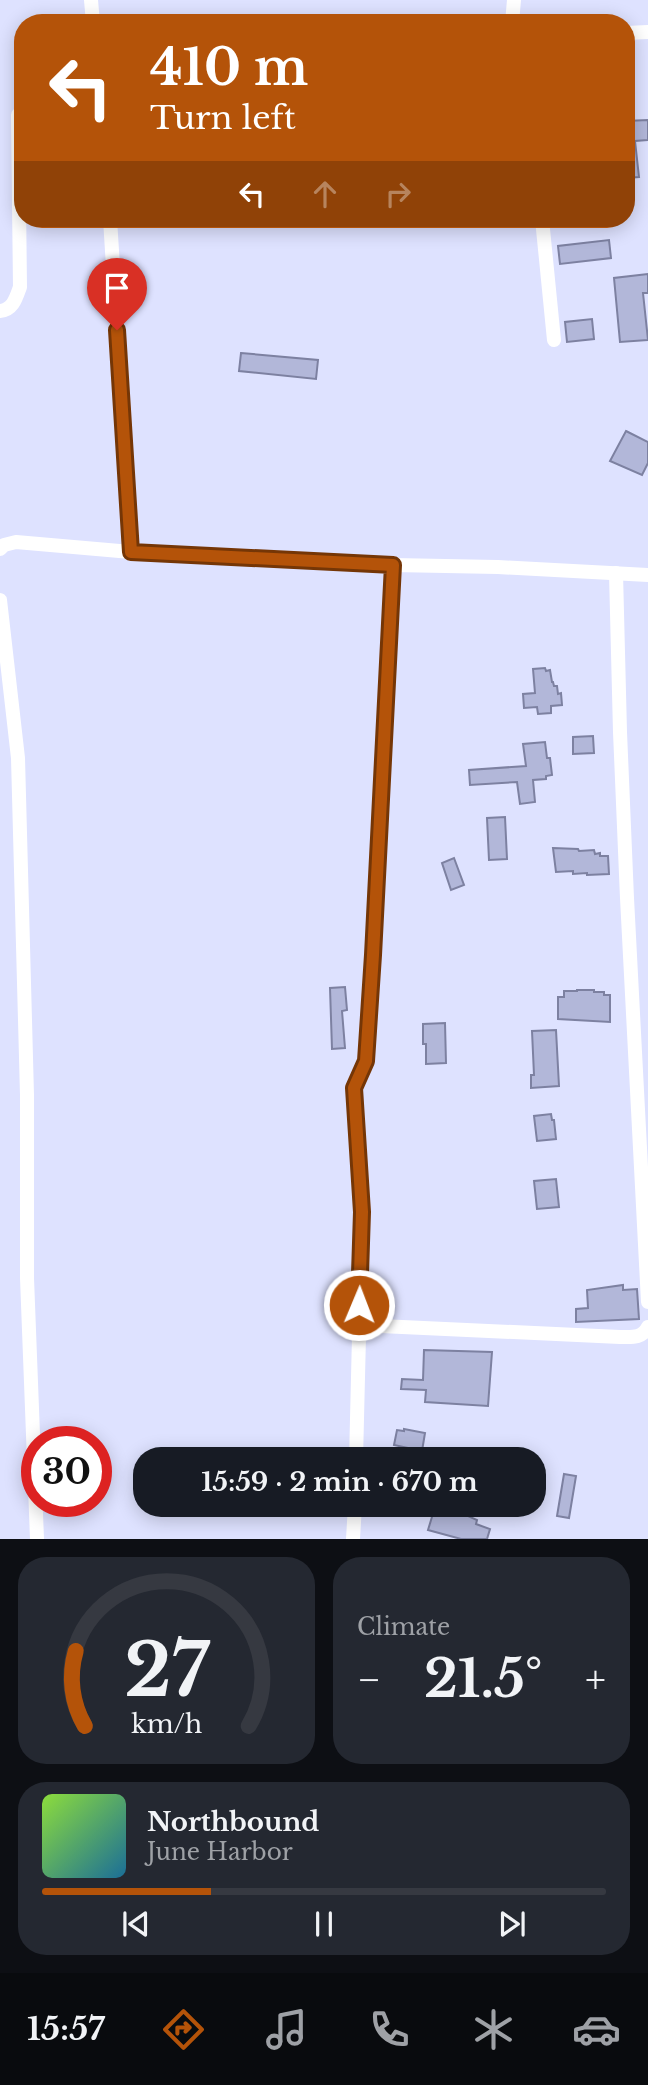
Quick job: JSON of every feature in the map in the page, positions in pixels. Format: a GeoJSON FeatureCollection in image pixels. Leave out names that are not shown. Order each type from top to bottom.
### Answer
{"type":"FeatureCollection","features":[{"type":"Feature","properties":{"kind":"street"},"geometry":{"type":"LineString","coordinates":[[0,311],[6,310],[15,302],[20,287],[19,228]]}},
{"type":"Feature","properties":{"kind":"street"},"geometry":{"type":"LineString","coordinates":[[111,228],[131,552]]}},
{"type":"Feature","properties":{"kind":"street"},"geometry":{"type":"LineString","coordinates":[[542,228],[554,340]]}},
{"type":"Feature","properties":{"kind":"street"},"geometry":{"type":"LineString","coordinates":[[0,549],[16,542],[131,552],[393,565],[498,566],[648,575]]}},
{"type":"Feature","properties":{"kind":"street"},"geometry":{"type":"LineString","coordinates":[[356,1447],[362,1212],[354,1088],[366,1061],[393,565]]}},
{"type":"Feature","properties":{"kind":"street"},"geometry":{"type":"LineString","coordinates":[[616,573],[626,870],[648,1302]]}},
{"type":"Feature","properties":{"kind":"street"},"geometry":{"type":"LineString","coordinates":[[0,600],[18,758],[27,1095],[27,1278],[37,1539]]}},
{"type":"Feature","properties":{"kind":"street"},"geometry":{"type":"LineString","coordinates":[[359,1325],[620,1337],[639,1336],[648,1327]]}},
{"type":"Feature","properties":{"kind":"street"},"geometry":{"type":"LineString","coordinates":[[353,1539],[354,1517]]}},
{"type":"Feature","properties":{"kind":"building"},"geometry":{"type":"Polygon","coordinates":[[[648,120],[648,140],[635,141],[635,121],[648,120]]]}},
{"type":"Feature","properties":{"kind":"building"},"geometry":{"type":"Polygon","coordinates":[[[635,141],[639,177],[635,177],[635,141]]]}},
{"type":"Feature","properties":{"kind":"building"},"geometry":{"type":"Polygon","coordinates":[[[609,240],[611,258],[560,264],[558,246],[609,240]]]}},
{"type":"Feature","properties":{"kind":"building"},"geometry":{"type":"Polygon","coordinates":[[[648,274],[648,293],[643,293],[648,340],[620,342],[614,278],[648,274]]]}},
{"type":"Feature","properties":{"kind":"building"},"geometry":{"type":"Polygon","coordinates":[[[592,319],[594,339],[567,342],[565,322],[592,319]]]}},
{"type":"Feature","properties":{"kind":"building"},"geometry":{"type":"Polygon","coordinates":[[[241,353],[318,360],[316,379],[239,371],[241,353]]]}},
{"type":"Feature","properties":{"kind":"building"},"geometry":{"type":"Polygon","coordinates":[[[626,431],[648,442],[648,463],[642,475],[610,461],[626,431]]]}},
{"type":"Feature","properties":{"kind":"building"},"geometry":{"type":"Polygon","coordinates":[[[545,668],[546,671],[550,670],[552,682],[557,686],[558,694],[561,693],[562,705],[551,706],[551,713],[538,714],[537,707],[524,708],[523,694],[535,693],[533,669],[545,668]]]}},
{"type":"Feature","properties":{"kind":"building"},"geometry":{"type":"Polygon","coordinates":[[[593,736],[594,753],[573,754],[573,737],[593,736]]]}},
{"type":"Feature","properties":{"kind":"building"},"geometry":{"type":"Polygon","coordinates":[[[545,742],[552,775],[546,776],[546,779],[533,780],[535,802],[520,804],[517,782],[470,785],[469,770],[526,766],[523,744],[545,742]]]}},
{"type":"Feature","properties":{"kind":"building"},"geometry":{"type":"Polygon","coordinates":[[[505,817],[507,859],[489,860],[487,818],[505,817]]]}},
{"type":"Feature","properties":{"kind":"building"},"geometry":{"type":"Polygon","coordinates":[[[553,848],[594,850],[595,854],[608,856],[609,874],[556,872],[553,848]]]}},
{"type":"Feature","properties":{"kind":"building"},"geometry":{"type":"Polygon","coordinates":[[[454,858],[464,885],[451,890],[442,863],[454,858]]]}},
{"type":"Feature","properties":{"kind":"building"},"geometry":{"type":"Polygon","coordinates":[[[345,987],[347,1010],[342,1011],[345,1048],[332,1049],[330,988],[345,987]]]}},
{"type":"Feature","properties":{"kind":"building"},"geometry":{"type":"Polygon","coordinates":[[[594,990],[610,995],[610,1022],[558,1019],[558,997],[564,997],[564,991],[594,990]]]}},
{"type":"Feature","properties":{"kind":"building"},"geometry":{"type":"Polygon","coordinates":[[[445,1023],[446,1063],[426,1064],[423,1024],[445,1023]]]}},
{"type":"Feature","properties":{"kind":"building"},"geometry":{"type":"Polygon","coordinates":[[[556,1030],[559,1086],[531,1088],[531,1075],[534,1075],[532,1031],[556,1030]]]}},
{"type":"Feature","properties":{"kind":"building"},"geometry":{"type":"Polygon","coordinates":[[[551,1114],[556,1139],[537,1141],[534,1116],[551,1114]]]}},
{"type":"Feature","properties":{"kind":"building"},"geometry":{"type":"Polygon","coordinates":[[[556,1179],[559,1207],[537,1209],[534,1181],[556,1179]]]}},
{"type":"Feature","properties":{"kind":"building"},"geometry":{"type":"Polygon","coordinates":[[[623,1285],[623,1290],[637,1289],[639,1319],[576,1322],[576,1309],[588,1308],[587,1290],[623,1285]]]}},
{"type":"Feature","properties":{"kind":"building"},"geometry":{"type":"Polygon","coordinates":[[[424,1350],[492,1352],[488,1406],[425,1402],[426,1390],[401,1389],[402,1379],[423,1380],[424,1350]]]}},
{"type":"Feature","properties":{"kind":"building"},"geometry":{"type":"Polygon","coordinates":[[[397,1430],[425,1433],[423,1447],[394,1445],[397,1430]]]}},
{"type":"Feature","properties":{"kind":"building"},"geometry":{"type":"Polygon","coordinates":[[[564,1474],[576,1476],[569,1518],[557,1516],[564,1474]]]}},
{"type":"Feature","properties":{"kind":"building"},"geometry":{"type":"Polygon","coordinates":[[[432,1517],[470,1517],[477,1520],[476,1524],[490,1529],[487,1539],[461,1539],[428,1530],[432,1517]]]}},
{"type":"Feature","properties":{"kind":"route"},"geometry":{"type":"LineString","coordinates":[[117,330],[131,552],[393,565],[366,1061],[354,1088],[362,1212],[359,1305]]}}]}
